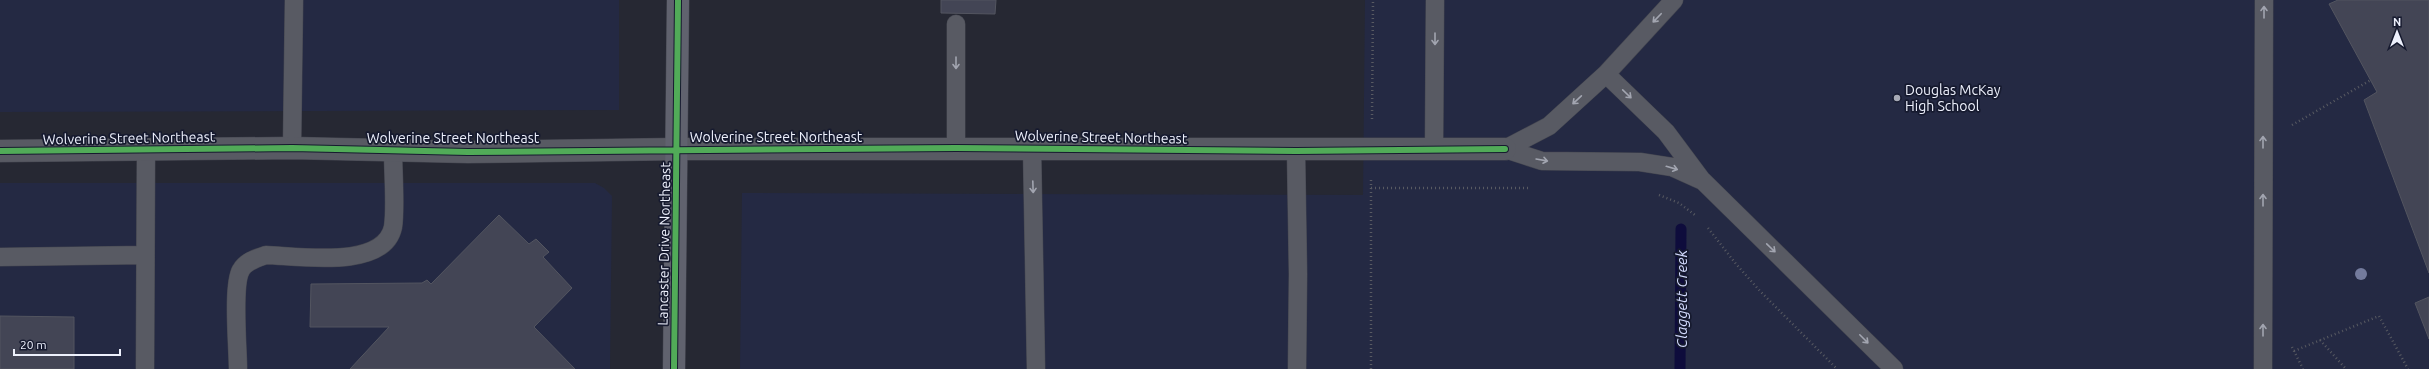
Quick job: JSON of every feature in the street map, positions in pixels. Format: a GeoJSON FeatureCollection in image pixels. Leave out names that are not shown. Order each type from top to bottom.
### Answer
{"type":"FeatureCollection","features":[{"type":"Feature","properties":{"kind":"main road","name":"Lancaster Drive Northeast"},"geometry":{"type":"LineString","coordinates":[[674,369],[678,149],[678,0]]}},
{"type":"Feature","properties":{"kind":"street","name":"Wolverine Street Northeast"},"geometry":{"type":"LineString","coordinates":[[0,151],[292,148],[393,150],[956,148],[1296,150],[1505,149]]}},
{"type":"Feature","properties":{"kind":"lane"},"geometry":{"type":"LineString","coordinates":[[292,148],[294,0]]}},
{"type":"Feature","properties":{"kind":"lane"},"geometry":{"type":"LineString","coordinates":[[1434,150],[1435,0]]}},
{"type":"Feature","properties":{"kind":"lane"},"geometry":{"type":"LineString","coordinates":[[1505,149],[1550,126],[1606,74],[1674,0]]}},
{"type":"Feature","properties":{"kind":"lane"},"geometry":{"type":"LineString","coordinates":[[2263,369],[2264,0]]}},
{"type":"Feature","properties":{"kind":"lane"},"geometry":{"type":"LineString","coordinates":[[956,24],[956,148]]}},
{"type":"Feature","properties":{"kind":"lane"},"geometry":{"type":"LineString","coordinates":[[1606,74],[1666,132],[1703,181],[1894,369]]}},
{"type":"Feature","properties":{"kind":"lane"},"geometry":{"type":"LineString","coordinates":[[1032,148],[1036,275],[1036,369]]}},
{"type":"Feature","properties":{"kind":"lane"},"geometry":{"type":"LineString","coordinates":[[1505,149],[1542,161],[1640,162],[1672,167],[1703,181]]}},
{"type":"Feature","properties":{"kind":"lane"},"geometry":{"type":"LineString","coordinates":[[145,369],[146,150]]}},
{"type":"Feature","properties":{"kind":"lane"},"geometry":{"type":"LineString","coordinates":[[238,369],[237,292],[240,271],[252,259],[266,255],[357,257],[380,248],[393,228],[393,150]]}},
{"type":"Feature","properties":{"kind":"lane"},"geometry":{"type":"LineString","coordinates":[[1296,150],[1298,274],[1297,369]]}},
{"type":"Feature","properties":{"kind":"lane"},"geometry":{"type":"LineString","coordinates":[[0,257],[145,255]]}},
{"type":"Feature","properties":{"kind":"path"},"geometry":{"type":"LineString","coordinates":[[1371,369],[1373,0]]}},
{"type":"Feature","properties":{"kind":"path"},"geometry":{"type":"LineString","coordinates":[[2288,127],[2371,80]]}},
{"type":"Feature","properties":{"kind":"path"},"geometry":{"type":"LineString","coordinates":[[1371,188],[1535,188]]}},
{"type":"Feature","properties":{"kind":"path"},"geometry":{"type":"LineString","coordinates":[[1656,194],[1679,204],[1698,218]]}},
{"type":"Feature","properties":{"kind":"path"},"geometry":{"type":"LineString","coordinates":[[1703,224],[1745,275],[1838,369]]}},
{"type":"Feature","properties":{"kind":"path"},"geometry":{"type":"LineString","coordinates":[[2294,351],[2379,316],[2408,369]]}},
{"type":"Feature","properties":{"kind":"path"},"geometry":{"type":"LineString","coordinates":[[2320,340],[2346,369]]}},
{"type":"Feature","properties":{"kind":"shaded area"},"geometry":{"type":"Polygon","coordinates":[[[0,0],[619,0],[619,110],[0,112],[0,0]]]}},
{"type":"Feature","properties":{"kind":"shaded area","name":"Douglas McKay High School"},"geometry":{"type":"Polygon","coordinates":[[[1365,0],[2429,0],[2429,369],[740,369],[742,193],[1363,195],[1365,0]]]}},
{"type":"Feature","properties":{"kind":"shaded area"},"geometry":{"type":"Polygon","coordinates":[[[0,183],[595,183],[604,188],[612,196],[610,369],[0,369],[0,183]]]}},
{"type":"Feature","properties":{"kind":"building"},"geometry":{"type":"Polygon","coordinates":[[[941,0],[996,0],[995,14],[941,13],[941,0]]]}},
{"type":"Feature","properties":{"kind":"building"},"geometry":{"type":"Polygon","coordinates":[[[2338,0],[2429,0],[2429,273],[2364,100],[2377,92],[2329,4],[2338,0]]]}},
{"type":"Feature","properties":{"kind":"building"},"geometry":{"type":"Polygon","coordinates":[[[499,215],[529,244],[536,239],[549,252],[543,257],[572,288],[534,327],[575,369],[350,369],[389,327],[310,327],[311,284],[422,283],[427,280],[431,284],[499,215]]]}},
{"type":"Feature","properties":{"kind":"building"},"geometry":{"type":"Polygon","coordinates":[[[2429,297],[2429,339],[2415,303],[2429,297]]]}},
{"type":"Feature","properties":{"kind":"building"},"geometry":{"type":"Polygon","coordinates":[[[0,316],[74,317],[74,369],[0,369],[0,316]]]}},
{"type":"Feature","properties":{"kind":"waterway","name":"Claggett Creek"},"geometry":{"type":"LineString","coordinates":[[1680,369],[1681,229]]}},
{"type":"Feature","properties":{"kind":"cycle path"},"geometry":{"type":"LineString","coordinates":[[674,369],[678,0]]}},
{"type":"Feature","properties":{"kind":"cycle path"},"geometry":{"type":"LineString","coordinates":[[0,151],[292,148],[468,152],[956,148],[1296,151],[1505,149]]}},
{"type":"Feature","properties":{"kind":"place","name":"Douglas McKay High School"},"geometry":{"type":"Point","coordinates":[1897,98]}}]}
